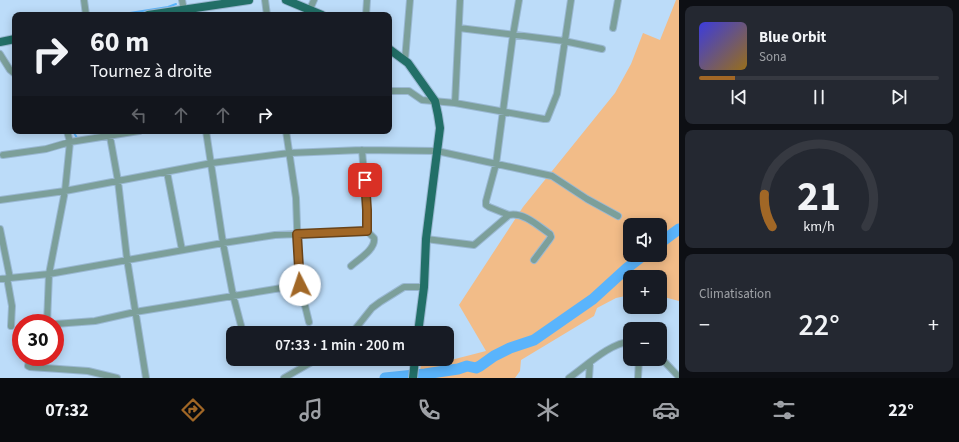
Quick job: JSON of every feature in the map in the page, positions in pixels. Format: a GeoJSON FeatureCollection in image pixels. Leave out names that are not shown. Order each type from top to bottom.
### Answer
{"type":"FeatureCollection","features":[{"type":"Feature","properties":{"kind":"main road"},"geometry":{"type":"LineString","coordinates":[[189,12],[249,0]]}},
{"type":"Feature","properties":{"kind":"main road"},"geometry":{"type":"LineString","coordinates":[[286,0],[316,12]]}},
{"type":"Feature","properties":{"kind":"main road"},"geometry":{"type":"LineString","coordinates":[[0,42],[12,40]]}},
{"type":"Feature","properties":{"kind":"main road"},"geometry":{"type":"LineString","coordinates":[[392,51],[405,60],[435,101],[440,128],[426,239],[424,287],[419,326]]}},
{"type":"Feature","properties":{"kind":"main road"},"geometry":{"type":"LineString","coordinates":[[413,378],[414,366]]}},
{"type":"Feature","properties":{"kind":"street"},"geometry":{"type":"LineString","coordinates":[[84,0],[86,12]]}},
{"type":"Feature","properties":{"kind":"street"},"geometry":{"type":"LineString","coordinates":[[182,0],[184,12]]}},
{"type":"Feature","properties":{"kind":"street"},"geometry":{"type":"LineString","coordinates":[[265,0],[267,12]]}},
{"type":"Feature","properties":{"kind":"street"},"geometry":{"type":"LineString","coordinates":[[310,9],[314,0]]}},
{"type":"Feature","properties":{"kind":"street"},"geometry":{"type":"LineString","coordinates":[[366,12],[367,0]]}},
{"type":"Feature","properties":{"kind":"street"},"geometry":{"type":"LineString","coordinates":[[405,60],[410,0]]}},
{"type":"Feature","properties":{"kind":"street"},"geometry":{"type":"LineString","coordinates":[[455,103],[460,0]]}},
{"type":"Feature","properties":{"kind":"street"},"geometry":{"type":"LineString","coordinates":[[520,0],[513,35],[496,164],[486,205],[509,215],[521,215],[550,234],[551,237],[534,260]]}},
{"type":"Feature","properties":{"kind":"street"},"geometry":{"type":"LineString","coordinates":[[392,91],[409,91],[420,99],[455,103],[544,119],[547,118],[557,94],[571,0]]}},
{"type":"Feature","properties":{"kind":"street"},"geometry":{"type":"LineString","coordinates":[[613,28],[618,0]]}},
{"type":"Feature","properties":{"kind":"street"},"geometry":{"type":"LineString","coordinates":[[459,28],[564,41],[602,49]]}},
{"type":"Feature","properties":{"kind":"street"},"geometry":{"type":"LineString","coordinates":[[0,54],[12,72]]}},
{"type":"Feature","properties":{"kind":"street"},"geometry":{"type":"LineString","coordinates":[[47,314],[49,274],[65,191],[70,142],[68,134]]}},
{"type":"Feature","properties":{"kind":"street"},"geometry":{"type":"LineString","coordinates":[[3,155],[46,149],[105,134]]}},
{"type":"Feature","properties":{"kind":"street"},"geometry":{"type":"LineString","coordinates":[[109,134],[118,181],[127,259],[146,378]]}},
{"type":"Feature","properties":{"kind":"street"},"geometry":{"type":"LineString","coordinates":[[207,134],[223,243],[233,296],[241,326]]}},
{"type":"Feature","properties":{"kind":"street"},"geometry":{"type":"LineString","coordinates":[[286,134],[296,198],[300,285],[308,322]]}},
{"type":"Feature","properties":{"kind":"street"},"geometry":{"type":"LineString","coordinates":[[352,266],[367,253],[374,244],[374,238],[367,231],[367,210],[362,150]]}},
{"type":"Feature","properties":{"kind":"street"},"geometry":{"type":"LineString","coordinates":[[0,200],[65,191],[212,163],[289,153],[362,150],[437,151],[552,176],[587,199],[618,216]]}},
{"type":"Feature","properties":{"kind":"street"},"geometry":{"type":"LineString","coordinates":[[167,172],[182,250]]}},
{"type":"Feature","properties":{"kind":"street"},"geometry":{"type":"LineString","coordinates":[[426,239],[474,245],[509,215]]}},
{"type":"Feature","properties":{"kind":"street"},"geometry":{"type":"LineString","coordinates":[[0,229],[5,278],[12,306],[11,326]]}},
{"type":"Feature","properties":{"kind":"street"},"geometry":{"type":"LineString","coordinates":[[5,278],[49,274],[127,259],[275,235],[367,231]]}},
{"type":"Feature","properties":{"kind":"street"},"geometry":{"type":"LineString","coordinates":[[64,323],[95,321],[135,312],[300,285]]}},
{"type":"Feature","properties":{"kind":"street"},"geometry":{"type":"LineString","coordinates":[[358,326],[372,308],[404,287],[424,287]]}},
{"type":"Feature","properties":{"kind":"street"},"geometry":{"type":"LineString","coordinates":[[569,378],[611,348],[623,342]]}},
{"type":"Feature","properties":{"kind":"street"},"geometry":{"type":"LineString","coordinates":[[589,378],[590,363]]}},
{"type":"Feature","properties":{"kind":"street"},"geometry":{"type":"LineString","coordinates":[[667,364],[679,377]]}},
{"type":"Feature","properties":{"kind":"street"},"geometry":{"type":"LineString","coordinates":[[28,366],[30,368],[88,371],[117,378]]}},
{"type":"Feature","properties":{"kind":"street"},"geometry":{"type":"LineString","coordinates":[[284,378],[305,366]]}},
{"type":"Feature","properties":{"kind":"street"},"geometry":{"type":"LineString","coordinates":[[638,378],[639,366]]}},
{"type":"Feature","properties":{"kind":"shaded area"},"geometry":{"type":"Polygon","coordinates":[[[676,0],[679,0],[679,301],[667,298],[667,270],[623,270],[623,296],[616,298],[597,308],[594,316],[521,360],[520,371],[515,378],[419,378],[421,366],[454,366],[454,359],[486,351],[459,305],[523,207],[615,93],[631,64],[643,33],[660,40],[676,0]]]}},
{"type":"Feature","properties":{"kind":"waterway"},"geometry":{"type":"LineString","coordinates":[[136,12],[168,7],[176,4]]}},
{"type":"Feature","properties":{"kind":"waterway"},"geometry":{"type":"LineString","coordinates":[[75,134],[77,138]]}},
{"type":"Feature","properties":{"kind":"waterway"},"geometry":{"type":"LineString","coordinates":[[667,238],[679,229]]}},
{"type":"Feature","properties":{"kind":"waterway"},"geometry":{"type":"LineString","coordinates":[[385,378],[425,374],[458,369],[467,366],[476,368],[494,356],[510,348],[534,340],[593,299],[635,262]]}},
{"type":"Feature","properties":{"kind":"route"},"geometry":{"type":"LineString","coordinates":[[300,285],[297,234],[367,231],[365,180]]}}]}
